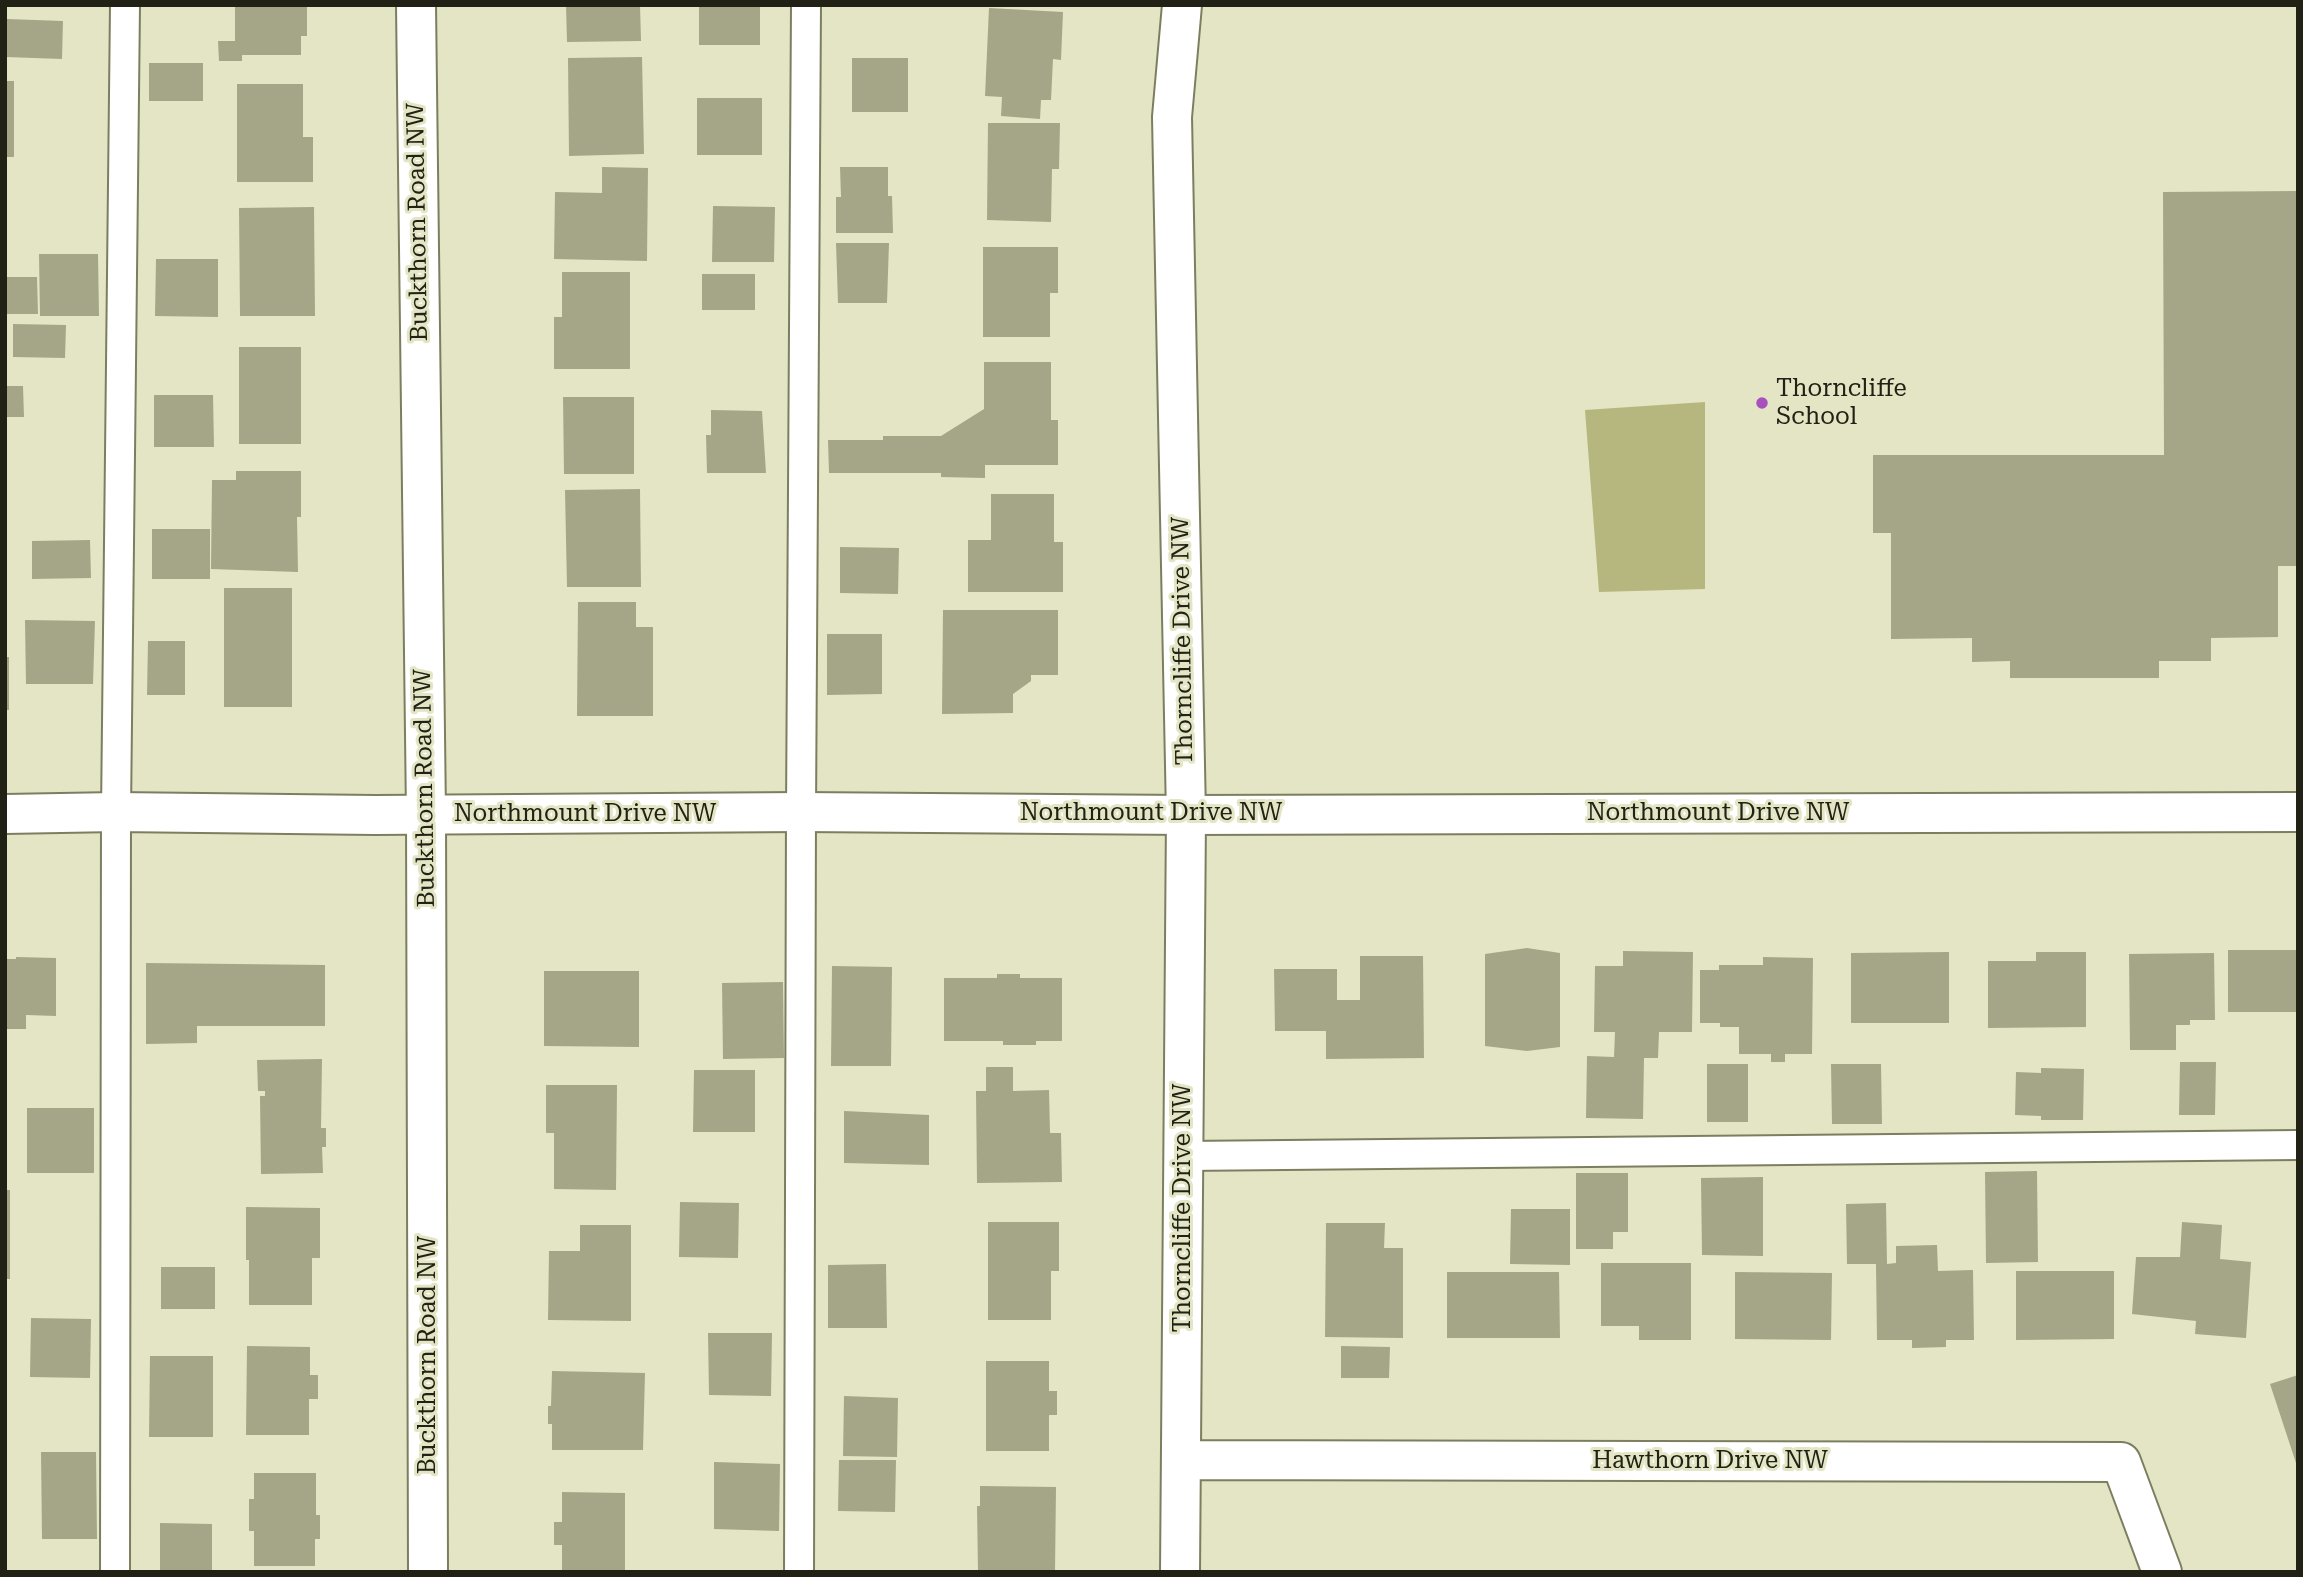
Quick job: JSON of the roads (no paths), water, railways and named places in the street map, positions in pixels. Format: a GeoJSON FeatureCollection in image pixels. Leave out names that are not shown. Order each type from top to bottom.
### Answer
{"type":"FeatureCollection","features":[{"type":"Feature","properties":{"kind":"street","name":"Buckthorn Road NW"},"geometry":{"type":"LineString","coordinates":[[416,5],[426,814],[428,1572]]}},
{"type":"Feature","properties":{"kind":"street","name":"Thorncliffe Drive NW"},"geometry":{"type":"LineString","coordinates":[[1181,1572],[1186,814],[1172,117],[1182,5]]}},
{"type":"Feature","properties":{"kind":"street","name":"Northmount Drive NW"},"geometry":{"type":"LineString","coordinates":[[5,814],[2298,813]]}},
{"type":"Feature","properties":{"kind":"street","name":"Hawthorn Drive NW"},"geometry":{"type":"LineString","coordinates":[[1181,1460],[2121,1462],[2162,1572]]}},
{"type":"Feature","properties":{"kind":"lane"},"geometry":{"type":"LineString","coordinates":[[115,1572],[116,812],[125,5]]}},
{"type":"Feature","properties":{"kind":"lane"},"geometry":{"type":"LineString","coordinates":[[799,1572],[806,5]]}},
{"type":"Feature","properties":{"kind":"lane"},"geometry":{"type":"LineString","coordinates":[[1184,1156],[2298,1144]]}},
{"type":"Feature","properties":{"kind":"place","name":"Thorncliffe School"},"geometry":{"type":"Point","coordinates":[1762,403]}}]}
